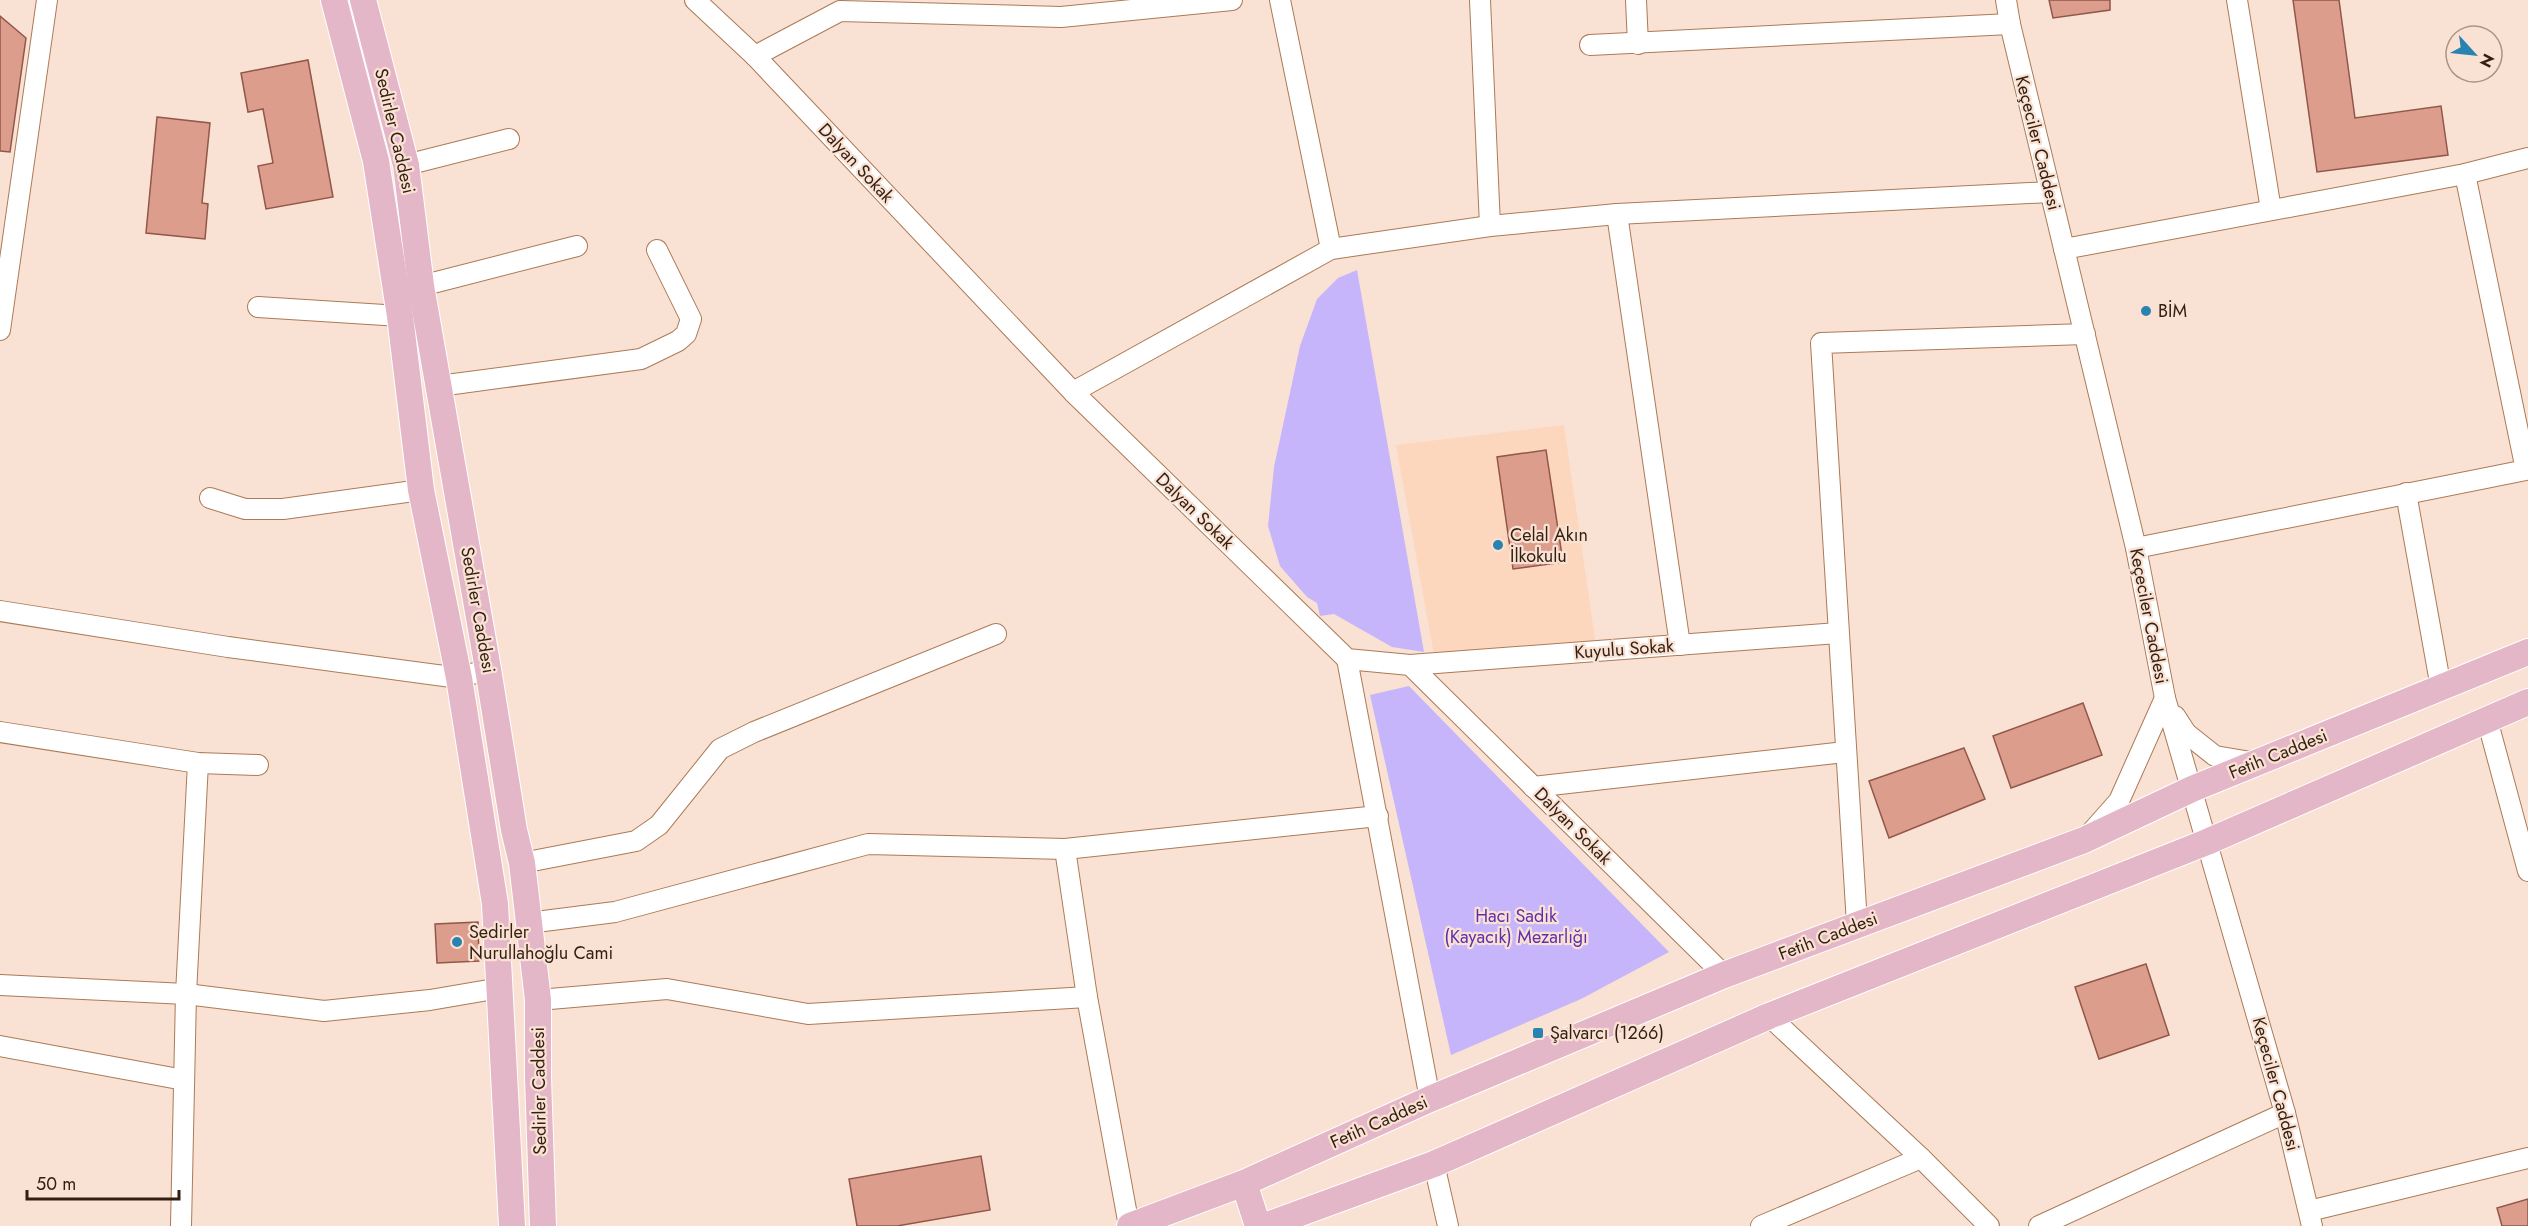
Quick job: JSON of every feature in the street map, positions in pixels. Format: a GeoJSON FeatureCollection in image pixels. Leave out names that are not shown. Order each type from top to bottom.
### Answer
{"type":"FeatureCollection","features":[{"type":"Feature","properties":{"kind":"main road","name":"Sedirler Caddesi"},"geometry":{"type":"LineString","coordinates":[[334,0],[376,161],[400,316],[421,490],[459,678],[495,904],[512,1226]]}},
{"type":"Feature","properties":{"kind":"main road","name":"Sedirler Caddesi"},"geometry":{"type":"LineString","coordinates":[[363,0],[406,165],[421,286],[514,830],[522,863],[538,1000],[543,1226]]}},
{"type":"Feature","properties":{"kind":"main road","name":"Fetih Caddesi"},"geometry":{"type":"LineString","coordinates":[[1130,1226],[1244,1183],[1430,1100],[1724,975],[2084,840],[2192,789],[2528,652]]}},
{"type":"Feature","properties":{"kind":"main road"},"geometry":{"type":"LineString","coordinates":[[1265,1226],[1434,1164],[1769,1016],[2207,842],[2528,702]]}},
{"type":"Feature","properties":{"kind":"main road"},"geometry":{"type":"LineString","coordinates":[[1244,1183],[1258,1226]]}},
{"type":"Feature","properties":{"kind":"street"},"geometry":{"type":"LineString","coordinates":[[0,330],[47,0]]}},
{"type":"Feature","properties":{"kind":"street","name":"Dalyan Sokak"},"geometry":{"type":"LineString","coordinates":[[695,0],[755,56],[1073,392],[1347,658]]}},
{"type":"Feature","properties":{"kind":"street"},"geometry":{"type":"LineString","coordinates":[[755,56],[840,11],[1060,9],[1232,0]]}},
{"type":"Feature","properties":{"kind":"street"},"geometry":{"type":"LineString","coordinates":[[1280,0],[1331,249]]}},
{"type":"Feature","properties":{"kind":"street"},"geometry":{"type":"LineString","coordinates":[[1480,0],[1490,226]]}},
{"type":"Feature","properties":{"kind":"street"},"geometry":{"type":"LineString","coordinates":[[1636,0],[1638,44]]}},
{"type":"Feature","properties":{"kind":"street","name":"Keçeciler Caddesi"},"geometry":{"type":"LineString","coordinates":[[2006,0],[2136,548],[2165,698],[2285,1113],[2311,1219]]}},
{"type":"Feature","properties":{"kind":"street"},"geometry":{"type":"LineString","coordinates":[[2237,0],[2271,210]]}},
{"type":"Feature","properties":{"kind":"street"},"geometry":{"type":"LineString","coordinates":[[1590,45],[2010,24]]}},
{"type":"Feature","properties":{"kind":"street"},"geometry":{"type":"LineString","coordinates":[[406,165],[509,139]]}},
{"type":"Feature","properties":{"kind":"street"},"geometry":{"type":"LineString","coordinates":[[2064,249],[2465,174],[2528,159]]}},
{"type":"Feature","properties":{"kind":"street"},"geometry":{"type":"LineString","coordinates":[[2136,548],[2526,470],[2465,174]]}},
{"type":"Feature","properties":{"kind":"street"},"geometry":{"type":"LineString","coordinates":[[1073,392],[1331,249],[1490,226],[1617,214],[2050,192]]}},
{"type":"Feature","properties":{"kind":"street"},"geometry":{"type":"LineString","coordinates":[[1617,214],[1680,645]]}},
{"type":"Feature","properties":{"kind":"street"},"geometry":{"type":"LineString","coordinates":[[421,286],[577,246]]}},
{"type":"Feature","properties":{"kind":"street"},"geometry":{"type":"LineString","coordinates":[[439,387],[642,359],[678,341],[686,334],[691,319],[657,250]]}},
{"type":"Feature","properties":{"kind":"street"},"geometry":{"type":"LineString","coordinates":[[258,307],[400,316]]}},
{"type":"Feature","properties":{"kind":"street"},"geometry":{"type":"LineString","coordinates":[[1857,924],[1821,343],[2085,334]]}},
{"type":"Feature","properties":{"kind":"street"},"geometry":{"type":"LineString","coordinates":[[210,498],[245,509],[283,509],[421,490]]}},
{"type":"Feature","properties":{"kind":"street"},"geometry":{"type":"LineString","coordinates":[[2406,493],[2441,688]]}},
{"type":"Feature","properties":{"kind":"street"},"geometry":{"type":"LineString","coordinates":[[0,610],[228,647],[459,678],[488,669]]}},
{"type":"Feature","properties":{"kind":"street","name":"Kuyulu Sokak"},"geometry":{"type":"LineString","coordinates":[[1410,666],[1838,633]]}},
{"type":"Feature","properties":{"kind":"street"},"geometry":{"type":"LineString","coordinates":[[522,863],[636,841],[659,825],[720,749],[754,732],[996,634]]}},
{"type":"Feature","properties":{"kind":"street"},"geometry":{"type":"LineString","coordinates":[[1410,666],[1347,658],[1430,1100]]}},
{"type":"Feature","properties":{"kind":"street","name":"Dalyan Sokak"},"geometry":{"type":"LineString","coordinates":[[1410,666],[1724,975]]}},
{"type":"Feature","properties":{"kind":"street"},"geometry":{"type":"LineString","coordinates":[[2165,698],[2186,733],[2215,756],[2257,763]]}},
{"type":"Feature","properties":{"kind":"street"},"geometry":{"type":"LineString","coordinates":[[2084,840],[2119,801],[2165,698]]}},
{"type":"Feature","properties":{"kind":"street"},"geometry":{"type":"LineString","coordinates":[[2487,719],[2528,872]]}},
{"type":"Feature","properties":{"kind":"street"},"geometry":{"type":"LineString","coordinates":[[0,732],[198,763],[258,765]]}},
{"type":"Feature","properties":{"kind":"street"},"geometry":{"type":"LineString","coordinates":[[1533,787],[1845,752]]}},
{"type":"Feature","properties":{"kind":"street"},"geometry":{"type":"LineString","coordinates":[[181,1226],[186,994],[198,763]]}},
{"type":"Feature","properties":{"kind":"street"},"geometry":{"type":"LineString","coordinates":[[528,923],[615,912],[868,844],[1065,849],[1378,816]]}},
{"type":"Feature","properties":{"kind":"street"},"geometry":{"type":"LineString","coordinates":[[1065,849],[1087,997],[1130,1226]]}},
{"type":"Feature","properties":{"kind":"street"},"geometry":{"type":"LineString","coordinates":[[0,986],[186,994],[324,1011],[430,999],[500,988]]}},
{"type":"Feature","properties":{"kind":"street"},"geometry":{"type":"LineString","coordinates":[[538,1000],[667,988],[808,1014],[1087,997]]}},
{"type":"Feature","properties":{"kind":"street"},"geometry":{"type":"LineString","coordinates":[[1769,1016],[1921,1158],[1989,1226]]}},
{"type":"Feature","properties":{"kind":"street"},"geometry":{"type":"LineString","coordinates":[[0,1046],[184,1080]]}},
{"type":"Feature","properties":{"kind":"street"},"geometry":{"type":"LineString","coordinates":[[2039,1226],[2285,1113]]}},
{"type":"Feature","properties":{"kind":"street"},"geometry":{"type":"LineString","coordinates":[[1761,1226],[1921,1158]]}},
{"type":"Feature","properties":{"kind":"street"},"geometry":{"type":"LineString","coordinates":[[2311,1219],[2528,1158]]}},
{"type":"Feature","properties":{"kind":"street"},"geometry":{"type":"LineString","coordinates":[[1434,1164],[1448,1226]]}},
{"type":"Feature","properties":{"kind":"shaded area","name":"Celal Akın İlkokulu"},"geometry":{"type":"Polygon","coordinates":[[[1564,425],[1596,646],[1434,655],[1396,445],[1564,425]]]}},
{"type":"Feature","properties":{"kind":"green space"},"geometry":{"type":"Polygon","coordinates":[[[1357,270],[1424,652],[1392,647],[1334,614],[1320,616],[1317,603],[1307,597],[1280,566],[1268,526],[1274,467],[1300,346],[1317,299],[1338,278],[1357,270]]]}},
{"type":"Feature","properties":{"kind":"green space","name":"Hacı Sadık (Kayacık) Mezarlığı"},"geometry":{"type":"Polygon","coordinates":[[[1409,686],[1669,952],[1581,999],[1451,1055],[1370,695],[1409,686]]]}},
{"type":"Feature","properties":{"kind":"building"},"geometry":{"type":"Polygon","coordinates":[[[2049,0],[2110,0],[2110,10],[2053,18],[2049,0]]]}},
{"type":"Feature","properties":{"kind":"building"},"geometry":{"type":"Polygon","coordinates":[[[2293,0],[2339,0],[2355,118],[2441,106],[2448,155],[2317,172],[2293,0]]]}},
{"type":"Feature","properties":{"kind":"building"},"geometry":{"type":"Polygon","coordinates":[[[0,16],[26,38],[10,152],[0,151],[0,16]]]}},
{"type":"Feature","properties":{"kind":"building"},"geometry":{"type":"Polygon","coordinates":[[[308,60],[333,197],[266,209],[258,166],[273,163],[263,109],[248,112],[241,73],[308,60]]]}},
{"type":"Feature","properties":{"kind":"building"},"geometry":{"type":"Polygon","coordinates":[[[157,117],[210,123],[202,203],[208,204],[205,239],[146,233],[157,117]]]}},
{"type":"Feature","properties":{"kind":"building"},"geometry":{"type":"Polygon","coordinates":[[[1546,450],[1563,562],[1513,569],[1497,457],[1546,450]]]}},
{"type":"Feature","properties":{"kind":"building"},"geometry":{"type":"Polygon","coordinates":[[[2083,703],[2102,755],[2011,788],[1993,736],[2083,703]]]}},
{"type":"Feature","properties":{"kind":"building"},"geometry":{"type":"Polygon","coordinates":[[[1964,748],[1985,799],[1889,838],[1869,781],[1964,748]]]}},
{"type":"Feature","properties":{"kind":"building","name":"Sedirler Nurullahoğlu Cami"},"geometry":{"type":"Polygon","coordinates":[[[478,922],[479,961],[437,963],[435,924],[478,922]]]}},
{"type":"Feature","properties":{"kind":"building"},"geometry":{"type":"Polygon","coordinates":[[[2146,964],[2169,1035],[2099,1059],[2075,987],[2146,964]]]}},
{"type":"Feature","properties":{"kind":"building"},"geometry":{"type":"Polygon","coordinates":[[[981,1156],[990,1210],[897,1226],[857,1226],[849,1179],[981,1156]]]}},
{"type":"Feature","properties":{"kind":"building"},"geometry":{"type":"Polygon","coordinates":[[[2528,1199],[2528,1226],[2502,1226],[2497,1208],[2528,1199]]]}},
{"type":"Feature","properties":{"kind":"place","name":"BİM"},"geometry":{"type":"Point","coordinates":[2146,311]}},
{"type":"Feature","properties":{"kind":"place","name":"Celal Akın İlkokulu"},"geometry":{"type":"Point","coordinates":[1498,545]}},
{"type":"Feature","properties":{"kind":"place","name":"Sedirler Nurullahoğlu Cami"},"geometry":{"type":"Point","coordinates":[457,942]}},
{"type":"Feature","properties":{"kind":"place","name":"Şalvarcı (1266)"},"geometry":{"type":"Point","coordinates":[1538,1033]}}]}
